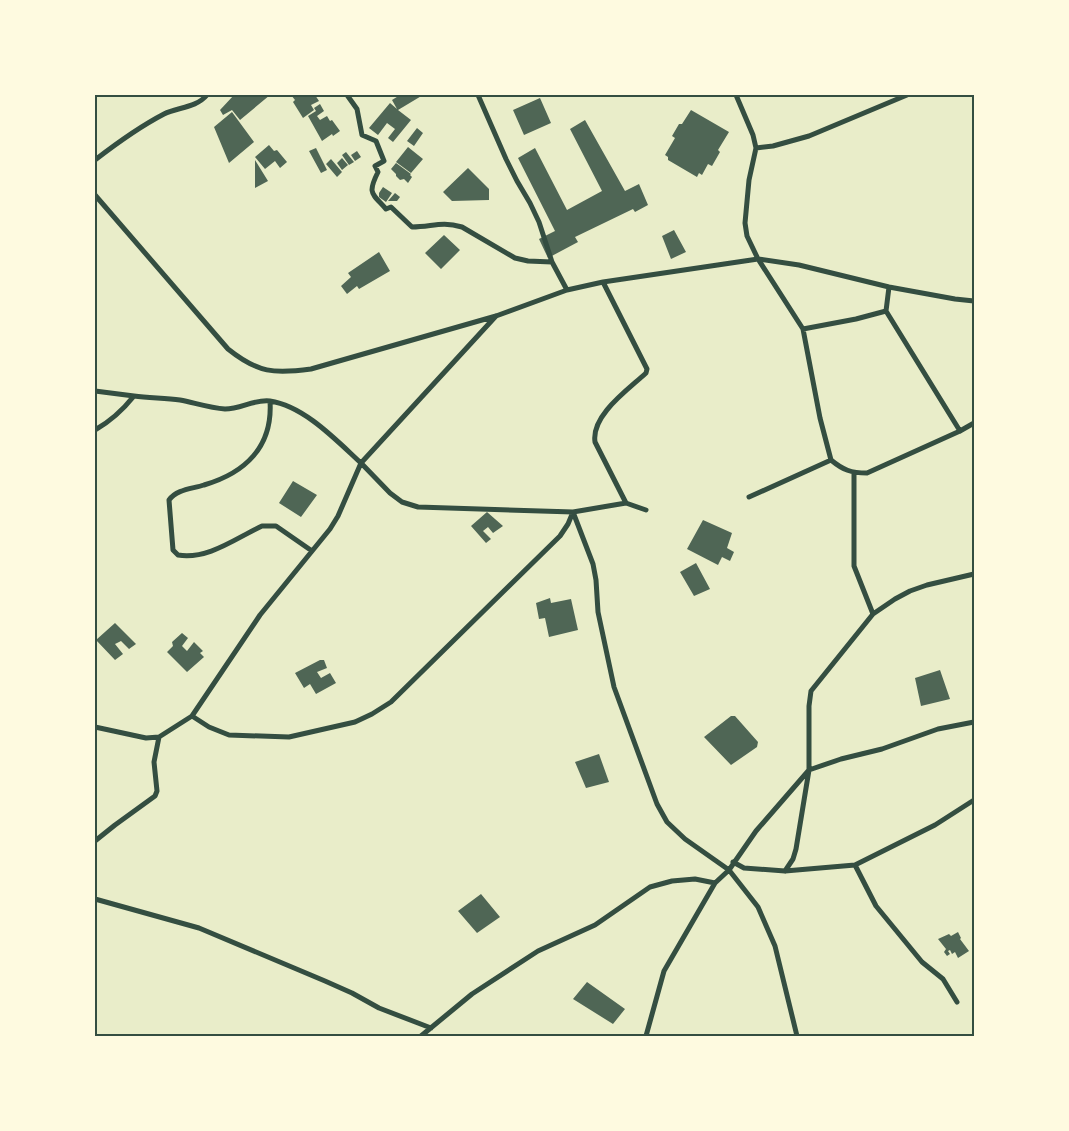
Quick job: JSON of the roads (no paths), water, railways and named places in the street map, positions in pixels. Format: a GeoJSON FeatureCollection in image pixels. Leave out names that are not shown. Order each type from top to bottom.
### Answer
{"type":"FeatureCollection","features":[{"type":"Feature","properties":{"kind":"street"},"geometry":{"type":"LineString","coordinates":[[95,160],[116,143],[146,124],[174,109],[195,104],[207,95]]}},
{"type":"Feature","properties":{"kind":"street"},"geometry":{"type":"LineString","coordinates":[[347,95],[357,109],[362,135],[376,141],[384,161],[375,166],[378,172],[373,181],[372,193],[375,199],[386,209],[391,207],[412,228],[439,223],[454,224],[521,260],[552,262]]}},
{"type":"Feature","properties":{"kind":"street"},"geometry":{"type":"LineString","coordinates":[[478,95],[506,160],[540,222],[552,262],[567,290]]}},
{"type":"Feature","properties":{"kind":"street"},"geometry":{"type":"LineString","coordinates":[[736,95],[753,135],[756,148],[749,180],[745,223],[747,236],[758,259],[803,329],[820,418],[831,460],[854,473],[867,473],[960,431],[974,422]]}},
{"type":"Feature","properties":{"kind":"street"},"geometry":{"type":"LineString","coordinates":[[756,148],[774,146],[809,136],[907,95]]}},
{"type":"Feature","properties":{"kind":"street"},"geometry":{"type":"LineString","coordinates":[[95,195],[228,349],[245,363],[260,368],[286,372],[311,369],[496,316],[567,290],[603,282],[758,259],[799,266],[889,287],[974,301]]}},
{"type":"Feature","properties":{"kind":"street"},"geometry":{"type":"LineString","coordinates":[[603,282],[647,369],[646,373],[606,412],[596,428],[594,437],[626,503]]}},
{"type":"Feature","properties":{"kind":"street"},"geometry":{"type":"LineString","coordinates":[[889,287],[886,311],[960,431]]}},
{"type":"Feature","properties":{"kind":"street"},"geometry":{"type":"LineString","coordinates":[[803,329],[856,320],[886,311]]}},
{"type":"Feature","properties":{"kind":"street"},"geometry":{"type":"LineString","coordinates":[[95,727],[146,738],[159,737],[192,716],[260,615],[338,516],[361,463],[496,316]]}},
{"type":"Feature","properties":{"kind":"street"},"geometry":{"type":"LineString","coordinates":[[95,391],[179,400],[227,409],[237,408],[258,401],[270,401],[301,414],[320,426],[361,463],[390,493],[402,502],[418,507],[573,512],[626,503],[646,510]]}},
{"type":"Feature","properties":{"kind":"street"},"geometry":{"type":"LineString","coordinates":[[95,430],[109,422],[134,396]]}},
{"type":"Feature","properties":{"kind":"street"},"geometry":{"type":"LineString","coordinates":[[270,401],[271,412],[268,428],[258,451],[250,462],[222,479],[177,493],[169,500],[172,550],[178,555],[195,556],[216,549],[262,526],[269,525],[276,526],[312,551]]}},
{"type":"Feature","properties":{"kind":"street"},"geometry":{"type":"LineString","coordinates":[[749,497],[831,460]]}},
{"type":"Feature","properties":{"kind":"street"},"geometry":{"type":"LineString","coordinates":[[854,473],[854,566],[873,614]]}},
{"type":"Feature","properties":{"kind":"street"},"geometry":{"type":"LineString","coordinates":[[192,716],[209,727],[229,735],[289,737],[355,722],[372,714],[390,702],[560,536],[573,512]]}},
{"type":"Feature","properties":{"kind":"street"},"geometry":{"type":"LineString","coordinates":[[573,512],[593,564],[598,612],[614,687],[656,804],[667,822],[684,839],[729,870],[758,907],[775,946],[797,1036]]}},
{"type":"Feature","properties":{"kind":"street"},"geometry":{"type":"LineString","coordinates":[[785,871],[793,859],[796,849],[808,770],[811,692],[873,614],[910,591],[974,574]]}},
{"type":"Feature","properties":{"kind":"street"},"geometry":{"type":"LineString","coordinates":[[646,1036],[664,971],[715,882],[729,870],[756,831],[808,770],[841,759],[882,749],[938,730],[974,722]]}},
{"type":"Feature","properties":{"kind":"street"},"geometry":{"type":"LineString","coordinates":[[95,841],[155,796],[157,791],[154,762],[159,737]]}},
{"type":"Feature","properties":{"kind":"street"},"geometry":{"type":"LineString","coordinates":[[733,862],[744,868],[785,871],[855,865],[935,825],[974,800]]}},
{"type":"Feature","properties":{"kind":"street"},"geometry":{"type":"LineString","coordinates":[[855,865],[876,906],[922,962],[943,979],[957,1002]]}},
{"type":"Feature","properties":{"kind":"street"},"geometry":{"type":"LineString","coordinates":[[421,1036],[480,988],[538,951],[595,925],[650,887],[672,881],[695,879],[715,882]]}},
{"type":"Feature","properties":{"kind":"street"},"geometry":{"type":"LineString","coordinates":[[95,899],[208,931],[334,985],[379,1008],[431,1028]]}}]}
